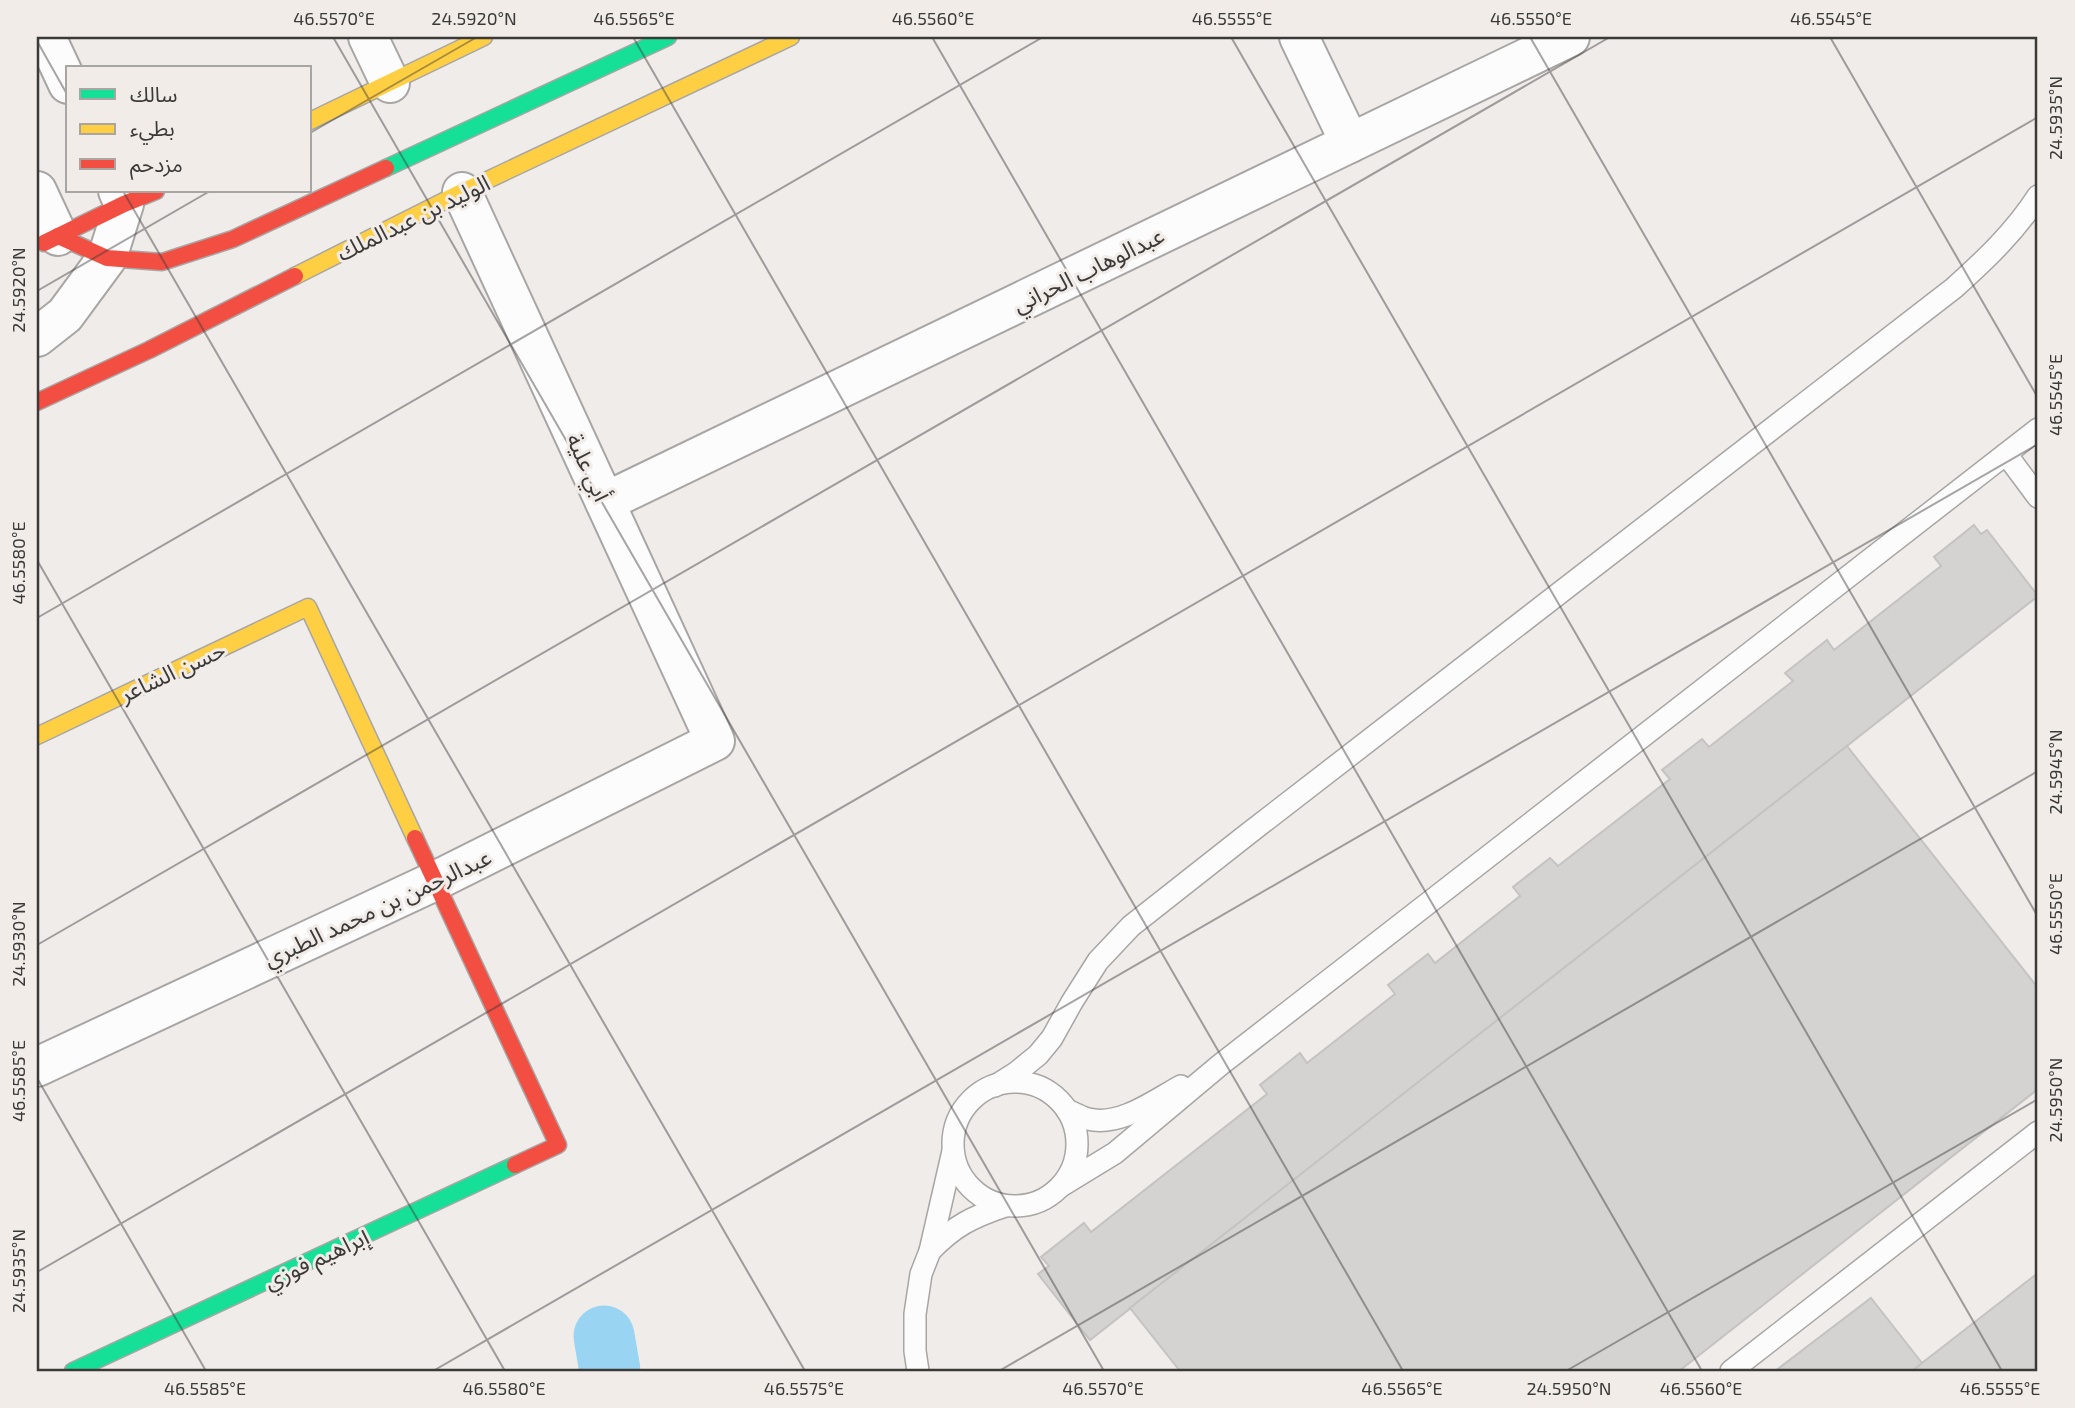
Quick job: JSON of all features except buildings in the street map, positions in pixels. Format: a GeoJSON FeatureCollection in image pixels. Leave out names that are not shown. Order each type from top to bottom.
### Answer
{"type":"FeatureCollection","features":[{"type":"Feature","properties":{"kind":"street"},"geometry":{"type":"LineString","coordinates":[[46,37],[66,80]]}},
{"type":"Feature","properties":{"kind":"street"},"geometry":{"type":"LineString","coordinates":[[368,37],[390,83]]}},
{"type":"Feature","properties":{"kind":"street"},"geometry":{"type":"LineString","coordinates":[[312,120],[484,37]]}},
{"type":"Feature","properties":{"kind":"street"},"geometry":{"type":"LineString","coordinates":[[48,241],[107,258],[162,261],[233,239],[668,37]]}},
{"type":"Feature","properties":{"kind":"street","name":"الوليد بن عبدالملك"},"geometry":{"type":"LineString","coordinates":[[37,402],[149,350],[462,192],[791,37]]}},
{"type":"Feature","properties":{"kind":"street"},"geometry":{"type":"LineString","coordinates":[[1299,37],[1350,143]]}},
{"type":"Feature","properties":{"kind":"street","name":"عبدالوهاب الحراني"},"geometry":{"type":"LineString","coordinates":[[605,502],[1570,37]]}},
{"type":"Feature","properties":{"kind":"street"},"geometry":{"type":"LineString","coordinates":[[37,191],[48,241]]}},
{"type":"Feature","properties":{"kind":"street","name":"أبي علية"},"geometry":{"type":"LineString","coordinates":[[462,192],[715,741]]}},
{"type":"Feature","properties":{"kind":"street"},"geometry":{"type":"LineString","coordinates":[[37,337],[65,315],[107,258],[133,195]]}},
{"type":"Feature","properties":{"kind":"street"},"geometry":{"type":"LineString","coordinates":[[48,241],[133,195]]}},
{"type":"Feature","properties":{"kind":"street","name":"حسن الشاعر"},"geometry":{"type":"LineString","coordinates":[[37,736],[308,607],[435,881]]}},
{"type":"Feature","properties":{"kind":"street","name":"عبدالرحمن بن محمد الطبري"},"geometry":{"type":"LineString","coordinates":[[37,1067],[435,881],[715,741]]}},
{"type":"Feature","properties":{"kind":"street","name":"إبراهيم فوزي"},"geometry":{"type":"LineString","coordinates":[[74,1371],[558,1145],[435,881]]}},
{"type":"Feature","properties":{"kind":"lane"},"geometry":{"type":"LineString","coordinates":[[1061,1186],[1073,1169],[1077,1149],[1075,1128],[1045,1081],[1045,1056],[1072,1002],[1098,961],[1132,926],[1954,288],[1998,248],[2038,197]]}},
{"type":"Feature","properties":{"kind":"lane"},"geometry":{"type":"LineString","coordinates":[[930,1251],[945,1235],[975,1216],[1005,1206],[1025,1206],[1045,1199],[1115,1153],[1220,1065],[2038,429]]}},
{"type":"Feature","properties":{"kind":"lane"},"geometry":{"type":"LineString","coordinates":[[2006,454],[2038,497]]}},
{"type":"Feature","properties":{"kind":"lane"},"geometry":{"type":"LineString","coordinates":[[918,1371],[915,1314],[921,1274],[930,1251],[955,1129],[963,1111],[977,1096],[1017,1072],[1038,1055],[1052,1038]]}},
{"type":"Feature","properties":{"kind":"lane"},"geometry":{"type":"LineString","coordinates":[[995,1086],[1015,1082],[1035,1085],[1089,1119],[1104,1121],[1132,1112],[1220,1065]]}},
{"type":"Feature","properties":{"kind":"lane"},"geometry":{"type":"LineString","coordinates":[[1731,1371],[2038,1132]]}},
{"type":"Feature","properties":{"kind":"lane"},"geometry":{"type":"LineString","coordinates":[[953,1149],[958,1169],[969,1186],[985,1199],[1005,1206]]}},
{"type":"Feature","properties":{"kind":"waterway"},"geometry":{"type":"LineString","coordinates":[[604,1336],[610,1371]]}},
{"type":"Feature","properties":{"kind":"traffic: fast"},"geometry":{"type":"LineString","coordinates":[[386,168],[668,37]]}},
{"type":"Feature","properties":{"kind":"traffic: fast"},"geometry":{"type":"LineString","coordinates":[[73,1371],[515,1165]]}},
{"type":"Feature","properties":{"kind":"traffic: slow"},"geometry":{"type":"LineString","coordinates":[[312,120],[484,37]]}},
{"type":"Feature","properties":{"kind":"traffic: slow"},"geometry":{"type":"LineString","coordinates":[[295,276],[462,192],[791,37]]}},
{"type":"Feature","properties":{"kind":"traffic: slow"},"geometry":{"type":"LineString","coordinates":[[37,736],[308,607],[415,838]]}},
{"type":"Feature","properties":{"kind":"traffic: jam"},"geometry":{"type":"LineString","coordinates":[[58,236],[107,258],[162,262],[233,239],[386,168]]}},
{"type":"Feature","properties":{"kind":"traffic: jam"},"geometry":{"type":"LineString","coordinates":[[44,243],[154,192]]}},
{"type":"Feature","properties":{"kind":"traffic: jam"},"geometry":{"type":"LineString","coordinates":[[37,402],[149,350],[295,276]]}},
{"type":"Feature","properties":{"kind":"traffic: jam"},"geometry":{"type":"LineString","coordinates":[[415,838],[558,1145],[515,1165]]}}]}
